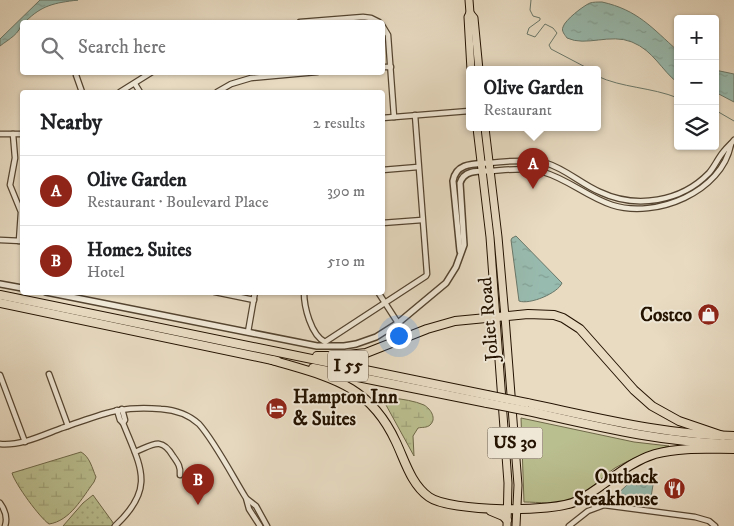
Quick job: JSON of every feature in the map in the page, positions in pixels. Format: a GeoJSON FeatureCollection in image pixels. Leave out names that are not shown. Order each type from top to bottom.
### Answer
{"type":"FeatureCollection","features":[{"type":"Feature","properties":{"kind":"highway","name":"I 55"},"geometry":{"type":"LineString","coordinates":[[0,295],[295,355],[487,399]]}},
{"type":"Feature","properties":{"kind":"highway","name":"I 55"},"geometry":{"type":"LineString","coordinates":[[0,303],[272,360],[527,407],[660,430],[734,436]]}},
{"type":"Feature","properties":{"kind":"highway"},"geometry":{"type":"LineString","coordinates":[[295,355],[338,356],[366,353],[442,324],[468,319],[541,314],[554,315],[572,322],[585,334],[634,390],[652,406],[679,421],[723,436]]}},
{"type":"Feature","properties":{"kind":"highway"},"geometry":{"type":"LineString","coordinates":[[272,360],[329,377],[345,384],[366,399],[390,429],[414,481],[430,497],[448,505],[487,509],[556,508],[568,505],[586,496],[626,467],[654,455],[680,450],[734,449]]}},
{"type":"Feature","properties":{"kind":"highway","name":"I 55"},"geometry":{"type":"LineString","coordinates":[[527,407],[636,434],[679,441],[734,444]]}},
{"type":"Feature","properties":{"kind":"highway"},"geometry":{"type":"LineString","coordinates":[[487,509],[502,516],[507,523]]}},
{"type":"Feature","properties":{"kind":"main road"},"geometry":{"type":"LineString","coordinates":[[469,0],[471,66]]}},
{"type":"Feature","properties":{"kind":"main road"},"geometry":{"type":"LineString","coordinates":[[470,13],[474,18],[479,66]]}},
{"type":"Feature","properties":{"kind":"main road","name":"Joliet Road"},"geometry":{"type":"LineString","coordinates":[[478,131],[498,237],[518,485],[517,508]]}},
{"type":"Feature","properties":{"kind":"main road","name":"Joliet Road"},"geometry":{"type":"LineString","coordinates":[[485,131],[490,237],[508,483],[508,508]]}},
{"type":"Feature","properties":{"kind":"main road","name":"US 30"},"geometry":{"type":"LineString","coordinates":[[507,523],[508,508]]}},
{"type":"Feature","properties":{"kind":"main road","name":"US 30"},"geometry":{"type":"LineString","coordinates":[[516,526],[517,508]]}},
{"type":"Feature","properties":{"kind":"street"},"geometry":{"type":"LineString","coordinates":[[326,20],[364,17],[373,20]]}},
{"type":"Feature","properties":{"kind":"street"},"geometry":{"type":"LineString","coordinates":[[385,30],[388,35],[394,117]]}},
{"type":"Feature","properties":{"kind":"street"},"geometry":{"type":"LineString","coordinates":[[385,67],[391,66]]}},
{"type":"Feature","properties":{"kind":"street"},"geometry":{"type":"LineString","coordinates":[[76,75],[81,90]]}},
{"type":"Feature","properties":{"kind":"street"},"geometry":{"type":"LineString","coordinates":[[124,90],[148,75]]}},
{"type":"Feature","properties":{"kind":"street"},"geometry":{"type":"LineString","coordinates":[[220,90],[231,84],[251,78],[284,75]]}},
{"type":"Feature","properties":{"kind":"street"},"geometry":{"type":"LineString","coordinates":[[134,84],[138,90]]}},
{"type":"Feature","properties":{"kind":"street"},"geometry":{"type":"LineString","coordinates":[[385,118],[466,111]]}},
{"type":"Feature","properties":{"kind":"street"},"geometry":{"type":"LineString","coordinates":[[304,295],[306,310],[310,320],[325,342],[426,276],[415,115]]}},
{"type":"Feature","properties":{"kind":"street"},"geometry":{"type":"LineString","coordinates":[[0,134],[20,134]]}},
{"type":"Feature","properties":{"kind":"street"},"geometry":{"type":"LineString","coordinates":[[13,134],[15,158],[10,185],[20,210]]}},
{"type":"Feature","properties":{"kind":"street"},"geometry":{"type":"LineString","coordinates":[[486,167],[534,161],[563,170],[598,192],[610,197],[632,202],[652,202],[691,187],[709,172],[725,149],[733,142]]}},
{"type":"Feature","properties":{"kind":"street"},"geometry":{"type":"LineString","coordinates":[[61,295],[317,346],[330,347],[356,344],[387,331],[398,323],[446,283],[456,267],[460,252],[453,181],[456,171],[464,166],[544,172],[602,201],[629,209],[655,208],[697,192],[716,173],[730,152],[733,142]]}},
{"type":"Feature","properties":{"kind":"street"},"geometry":{"type":"LineString","coordinates":[[385,170],[418,167]]}},
{"type":"Feature","properties":{"kind":"street"},"geometry":{"type":"LineString","coordinates":[[682,191],[685,198]]}},
{"type":"Feature","properties":{"kind":"street"},"geometry":{"type":"LineString","coordinates":[[385,223],[422,220]]}},
{"type":"Feature","properties":{"kind":"street"},"geometry":{"type":"LineString","coordinates":[[0,240],[20,241]]}},
{"type":"Feature","properties":{"kind":"street"},"geometry":{"type":"LineString","coordinates":[[0,284],[20,288]]}},
{"type":"Feature","properties":{"kind":"street"},"geometry":{"type":"LineString","coordinates":[[230,295],[254,300]]}},
{"type":"Feature","properties":{"kind":"street"},"geometry":{"type":"LineString","coordinates":[[248,332],[255,295]]}},
{"type":"Feature","properties":{"kind":"street"},"geometry":{"type":"LineString","coordinates":[[380,295],[398,323]]}},
{"type":"Feature","properties":{"kind":"street"},"geometry":{"type":"LineString","coordinates":[[49,374],[68,426]]}},
{"type":"Feature","properties":{"kind":"street"},"geometry":{"type":"LineString","coordinates":[[0,375],[25,442]]}},
{"type":"Feature","properties":{"kind":"street"},"geometry":{"type":"LineString","coordinates":[[0,444],[25,442],[120,409],[141,407],[171,410],[192,418],[206,434],[246,498],[260,526]]}},
{"type":"Feature","properties":{"kind":"street"},"geometry":{"type":"LineString","coordinates":[[116,526],[135,504],[142,483],[140,466],[123,423],[120,420],[120,409]]}},
{"type":"Feature","properties":{"kind":"street"},"geometry":{"type":"LineString","coordinates":[[135,452],[157,444],[163,444],[167,447],[180,468],[180,475]]}},
{"type":"Feature","properties":{"kind":"street"},"geometry":{"type":"LineString","coordinates":[[246,498],[256,506],[267,526]]}},
{"type":"Feature","properties":{"kind":"street"},"geometry":{"type":"LineString","coordinates":[[0,503],[6,517],[5,526]]}},
{"type":"Feature","properties":{"kind":"street"},"geometry":{"type":"LineString","coordinates":[[570,526],[588,511],[604,505],[695,517],[715,526]]}},
{"type":"Feature","properties":{"kind":"green space"},"geometry":{"type":"Polygon","coordinates":[[[392,398],[417,402],[429,409],[432,414],[432,423],[426,427],[418,428],[413,436],[414,456],[386,405],[387,401],[392,398]]]}},
{"type":"Feature","properties":{"kind":"green space"},"geometry":{"type":"Polygon","coordinates":[[[521,418],[634,442],[669,446],[621,464],[583,494],[565,502],[524,502],[521,418]]]}},
{"type":"Feature","properties":{"kind":"green space"},"geometry":{"type":"Polygon","coordinates":[[[81,452],[90,463],[96,477],[94,482],[69,514],[49,524],[28,500],[12,473],[81,452]]]}},
{"type":"Feature","properties":{"kind":"green space"},"geometry":{"type":"Polygon","coordinates":[[[93,495],[114,524],[111,526],[63,526],[83,503],[93,495]]]}},
{"type":"Feature","properties":{"kind":"water"},"geometry":{"type":"Polygon","coordinates":[[[40,0],[78,0],[43,8],[27,20],[20,20],[20,28],[17,33],[0,46],[0,39],[40,0]]]}},
{"type":"Feature","properties":{"kind":"water"},"geometry":{"type":"Polygon","coordinates":[[[593,2],[615,5],[635,15],[652,27],[674,47],[674,80],[646,50],[632,42],[615,39],[582,41],[567,38],[562,30],[564,24],[593,2]]]}},
{"type":"Feature","properties":{"kind":"water"},"geometry":{"type":"Polygon","coordinates":[[[719,71],[734,74],[734,102],[719,94],[719,71]]]}},
{"type":"Feature","properties":{"kind":"water"},"geometry":{"type":"Polygon","coordinates":[[[516,236],[562,283],[555,291],[536,300],[519,301],[511,240],[516,236]]]}},
{"type":"Feature","properties":{"kind":"water"},"geometry":{"type":"Polygon","coordinates":[[[652,472],[655,473],[650,503],[613,498],[627,485],[652,472]]]}},
{"type":"Feature","properties":{"kind":"waterway"},"geometry":{"type":"LineString","coordinates":[[531,0],[530,10],[533,16],[540,18],[540,20],[529,28],[527,34],[535,37],[545,24],[553,28],[557,33],[549,45],[551,49],[583,66]]}},
{"type":"Feature","properties":{"kind":"waterway"},"geometry":{"type":"LineString","coordinates":[[601,78],[674,96]]}},
{"type":"Feature","properties":{"kind":"waterway"},"geometry":{"type":"LineString","coordinates":[[719,112],[734,121]]}},
{"type":"Feature","properties":{"kind":"place","name":"Olive Garden"},"geometry":{"type":"Point","coordinates":[533,189]}},
{"type":"Feature","properties":{"kind":"place","name":"Costco"},"geometry":{"type":"Point","coordinates":[708,315]}},
{"type":"Feature","properties":{"kind":"place","name":"Hampton Inn & Suites"},"geometry":{"type":"Point","coordinates":[277,408]}},
{"type":"Feature","properties":{"kind":"place","name":"Outback Steakhouse"},"geometry":{"type":"Point","coordinates":[674,488]}},
{"type":"Feature","properties":{"kind":"place","name":"Home2 Suites"},"geometry":{"type":"Point","coordinates":[198,505]}}]}
